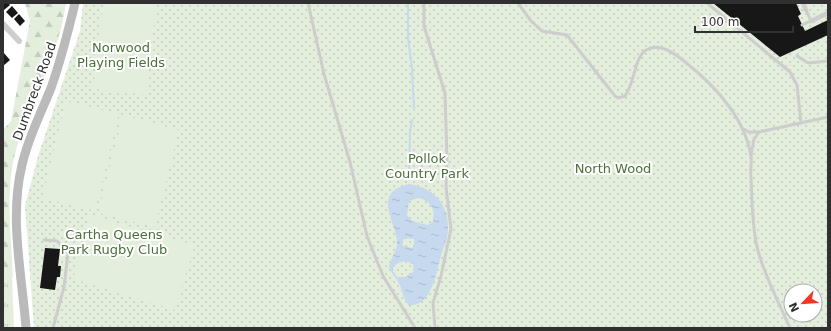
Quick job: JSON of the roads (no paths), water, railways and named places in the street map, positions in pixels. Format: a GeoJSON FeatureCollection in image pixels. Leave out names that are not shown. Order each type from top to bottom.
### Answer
{"type":"FeatureCollection","features":[{"type":"Feature","properties":{"kind":"main road","name":"Dumbreck Road"},"geometry":{"type":"LineString","coordinates":[[26,328],[17,240],[17,206],[22,165],[30,137],[51,87],[64,49],[75,3]]}},
{"type":"Feature","properties":{"kind":"main road","name":"Dumbreck Road"},"geometry":{"type":"LineString","coordinates":[[21,328],[24,308]]}},
{"type":"Feature","properties":{"kind":"street"},"geometry":{"type":"LineString","coordinates":[[803,3],[807,11]]}},
{"type":"Feature","properties":{"kind":"street"},"geometry":{"type":"LineString","coordinates":[[811,21],[828,13]]}},
{"type":"Feature","properties":{"kind":"street"},"geometry":{"type":"LineString","coordinates":[[3,24],[19,41]]}},
{"type":"Feature","properties":{"kind":"lane"},"geometry":{"type":"LineString","coordinates":[[308,3],[324,74],[350,162],[367,236],[383,276],[415,328]]}},
{"type":"Feature","properties":{"kind":"lane"},"geometry":{"type":"LineString","coordinates":[[424,3],[424,26],[445,93],[447,160],[446,187],[451,229],[434,303],[435,328]]}},
{"type":"Feature","properties":{"kind":"lane"},"geometry":{"type":"LineString","coordinates":[[518,3],[530,21],[542,31],[567,35],[618,98],[625,96],[630,88],[639,58],[643,53],[654,47],[664,48],[678,57],[710,83],[742,128],[751,157]]}},
{"type":"Feature","properties":{"kind":"lane"},"geometry":{"type":"LineString","coordinates":[[707,3],[790,72],[797,85],[801,123]]}},
{"type":"Feature","properties":{"kind":"lane"},"geometry":{"type":"LineString","coordinates":[[802,25],[811,21],[807,11]]}},
{"type":"Feature","properties":{"kind":"lane"},"geometry":{"type":"LineString","coordinates":[[797,56],[808,63],[828,60]]}},
{"type":"Feature","properties":{"kind":"lane"},"geometry":{"type":"LineString","coordinates":[[742,128],[749,132],[759,132],[828,117]]}},
{"type":"Feature","properties":{"kind":"lane"},"geometry":{"type":"LineString","coordinates":[[759,132],[754,139],[751,157],[751,185],[757,245],[790,328]]}},
{"type":"Feature","properties":{"kind":"lane"},"geometry":{"type":"LineString","coordinates":[[44,240],[57,241],[68,253],[64,287],[53,328]]}},
{"type":"Feature","properties":{"kind":"water"},"geometry":{"type":"Polygon","coordinates":[[[409,184],[432,193],[442,204],[448,219],[447,239],[435,278],[428,294],[417,304],[409,305],[407,303],[399,283],[389,267],[397,243],[388,209],[388,201],[391,194],[397,188],[409,184]],[[418,198],[409,201],[407,215],[412,221],[428,225],[433,222],[433,209],[429,203],[418,198]],[[405,238],[402,242],[403,246],[412,248],[414,246],[414,239],[405,238]],[[406,261],[393,266],[393,271],[397,277],[406,277],[414,271],[413,264],[406,261]]]}},
{"type":"Feature","properties":{"kind":"waterway"},"geometry":{"type":"LineString","coordinates":[[408,3],[408,38],[412,68],[414,110]]}},
{"type":"Feature","properties":{"kind":"waterway"},"geometry":{"type":"LineString","coordinates":[[409,178],[410,133],[412,120]]}},
{"type":"Feature","properties":{"kind":"park label","name":"Norwood Playing Fields"},"geometry":{"type":"Point","coordinates":[121,54]}},
{"type":"Feature","properties":{"kind":"park label","name":"Pollok Country Park"},"geometry":{"type":"Point","coordinates":[427,166]}},
{"type":"Feature","properties":{"kind":"park label","name":"North Wood"},"geometry":{"type":"Point","coordinates":[613,168]}},
{"type":"Feature","properties":{"kind":"park label","name":"Cartha Queens Park Rugby Club"},"geometry":{"type":"Point","coordinates":[114,242]}}]}
